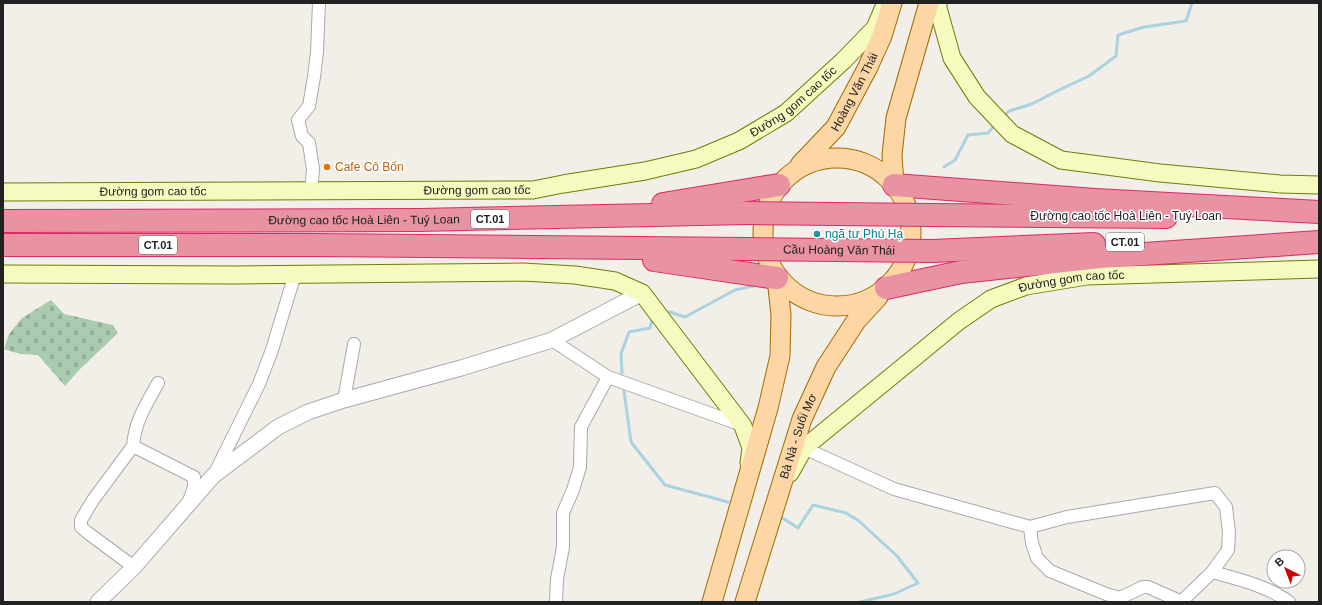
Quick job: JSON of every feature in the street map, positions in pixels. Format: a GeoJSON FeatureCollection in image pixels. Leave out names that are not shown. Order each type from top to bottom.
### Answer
{"type":"FeatureCollection","features":[{"type":"Feature","properties":{"kind":"highway"},"geometry":{"type":"LineString","coordinates":[[232,221],[663,204],[779,185]]}},
{"type":"Feature","properties":{"kind":"highway"},"geometry":{"type":"LineString","coordinates":[[894,185],[1103,200],[1319,212]]}},
{"type":"Feature","properties":{"kind":"highway","name":"Đường cao tốc Hoà Liên - Tuý Loan"},"geometry":{"type":"LineString","coordinates":[[3,221],[427,220],[748,213],[1133,218],[1319,215]]}},
{"type":"Feature","properties":{"kind":"highway"},"geometry":{"type":"LineString","coordinates":[[886,288],[961,272],[992,268],[1100,257],[1319,241]]}},
{"type":"Feature","properties":{"kind":"highway","name":"Đường cao tốc Hoà Liên - Tuý Loan"},"geometry":{"type":"LineString","coordinates":[[932,251],[1142,242],[1319,241]]}},
{"type":"Feature","properties":{"kind":"highway","name":"Đường cao tốc Hoà Liên - Tuý Loan"},"geometry":{"type":"LineString","coordinates":[[3,245],[314,245],[746,249]]}},
{"type":"Feature","properties":{"kind":"highway"},"geometry":{"type":"LineString","coordinates":[[314,245],[643,258],[777,278]]}},
{"type":"Feature","properties":{"kind":"highway","name":"Cầu Hoàng Văn Thái"},"geometry":{"type":"LineString","coordinates":[[746,249],[932,251]]}},
{"type":"Feature","properties":{"kind":"main road","name":"Đường gom cao tốc"},"geometry":{"type":"LineString","coordinates":[[3,192],[533,190],[645,171],[696,159],[739,141],[786,113],[843,61],[875,28],[886,3]]}},
{"type":"Feature","properties":{"kind":"main road","name":"Hoàng Văn Thái"},"geometry":{"type":"LineString","coordinates":[[797,169],[836,127],[868,67],[882,36],[892,3]]}},
{"type":"Feature","properties":{"kind":"main road"},"geometry":{"type":"LineString","coordinates":[[894,185],[892,155],[896,118],[929,3]]}},
{"type":"Feature","properties":{"kind":"main road"},"geometry":{"type":"LineString","coordinates":[[938,3],[938,8],[952,58],[977,97],[1012,134],[1061,160],[1160,173],[1280,184],[1319,184]]}},
{"type":"Feature","properties":{"kind":"main road"},"geometry":{"type":"LineString","coordinates":[[845,158],[869,165],[888,177],[904,198],[911,222],[910,246],[902,269],[886,288],[866,301],[842,307],[817,305],[795,295],[777,278],[765,256],[762,231],[766,207],[779,185],[797,169],[820,159],[845,158]]}},
{"type":"Feature","properties":{"kind":"main road","name":"Đường gom cao tốc"},"geometry":{"type":"LineString","coordinates":[[782,487],[804,448],[959,321],[991,299],[1026,286],[1087,276],[1319,269]]}},
{"type":"Feature","properties":{"kind":"main road"},"geometry":{"type":"LineString","coordinates":[[3,274],[523,272],[575,275],[615,281],[642,293],[743,426],[751,448],[748,475]]}},
{"type":"Feature","properties":{"kind":"main road"},"geometry":{"type":"LineString","coordinates":[[712,602],[768,408],[780,356],[781,315],[777,278]]}},
{"type":"Feature","properties":{"kind":"main road","name":"Bà Nà - Suối Mơ"},"geometry":{"type":"LineString","coordinates":[[745,602],[802,419],[826,367],[856,321],[886,288]]}},
{"type":"Feature","properties":{"kind":"street"},"geometry":{"type":"LineString","coordinates":[[311,192],[313,169],[309,142],[302,136],[298,120],[309,106],[317,52],[319,3]]}},
{"type":"Feature","properties":{"kind":"street"},"geometry":{"type":"LineString","coordinates":[[213,476],[259,384],[272,350],[295,274]]}},
{"type":"Feature","properties":{"kind":"street"},"geometry":{"type":"LineString","coordinates":[[98,602],[134,567],[213,476],[278,427],[308,412],[344,400],[461,368],[552,340],[642,293]]}},
{"type":"Feature","properties":{"kind":"street"},"geometry":{"type":"LineString","coordinates":[[552,340],[608,377],[743,426]]}},
{"type":"Feature","properties":{"kind":"street"},"geometry":{"type":"LineString","coordinates":[[344,400],[354,344]]}},
{"type":"Feature","properties":{"kind":"street"},"geometry":{"type":"LineString","coordinates":[[556,602],[557,579],[563,548],[563,513],[573,490],[580,468],[581,427],[608,377]]}},
{"type":"Feature","properties":{"kind":"street"},"geometry":{"type":"LineString","coordinates":[[134,567],[81,527],[81,520],[133,446],[134,436],[141,414],[158,383]]}},
{"type":"Feature","properties":{"kind":"street"},"geometry":{"type":"LineString","coordinates":[[133,446],[194,477],[194,487],[186,507]]}},
{"type":"Feature","properties":{"kind":"street"},"geometry":{"type":"LineString","coordinates":[[804,448],[894,489],[1030,527],[1068,517],[1215,493],[1226,507],[1229,532],[1228,550],[1212,572],[1181,602],[1148,587],[1143,587],[1120,598],[1106,594],[1050,571],[1037,558],[1032,543],[1030,527]]}},
{"type":"Feature","properties":{"kind":"street"},"geometry":{"type":"LineString","coordinates":[[1212,572],[1248,582],[1282,597],[1289,602]]}},
{"type":"Feature","properties":{"kind":"green space"},"geometry":{"type":"Polygon","coordinates":[[[51,300],[64,314],[113,325],[118,333],[79,370],[65,386],[38,355],[20,354],[4,349],[9,334],[22,318],[51,300]]]}},
{"type":"Feature","properties":{"kind":"waterway"},"geometry":{"type":"LineString","coordinates":[[1006,114],[1009,111],[1032,104],[1089,76],[1116,56],[1118,35],[1144,27],[1186,21],[1192,3]]}},
{"type":"Feature","properties":{"kind":"waterway"},"geometry":{"type":"LineString","coordinates":[[944,167],[955,160],[968,135],[988,133],[993,127]]}},
{"type":"Feature","properties":{"kind":"waterway"},"geometry":{"type":"LineString","coordinates":[[668,312],[685,317],[735,290],[757,285]]}},
{"type":"Feature","properties":{"kind":"waterway"},"geometry":{"type":"LineString","coordinates":[[622,373],[621,354],[629,332],[650,328],[653,317]]}},
{"type":"Feature","properties":{"kind":"waterway"},"geometry":{"type":"LineString","coordinates":[[624,391],[631,442],[665,485],[728,502]]}},
{"type":"Feature","properties":{"kind":"waterway"},"geometry":{"type":"LineString","coordinates":[[781,517],[798,528],[813,505],[846,513],[859,521],[897,556],[918,583],[894,594],[860,602]]}},
{"type":"Feature","properties":{"kind":"place","name":"Cafe Cô Bốn"},"geometry":{"type":"Point","coordinates":[327,167]}},
{"type":"Feature","properties":{"kind":"place","name":"ngã tư Phú Hạ"},"geometry":{"type":"Point","coordinates":[817,234]}}]}
